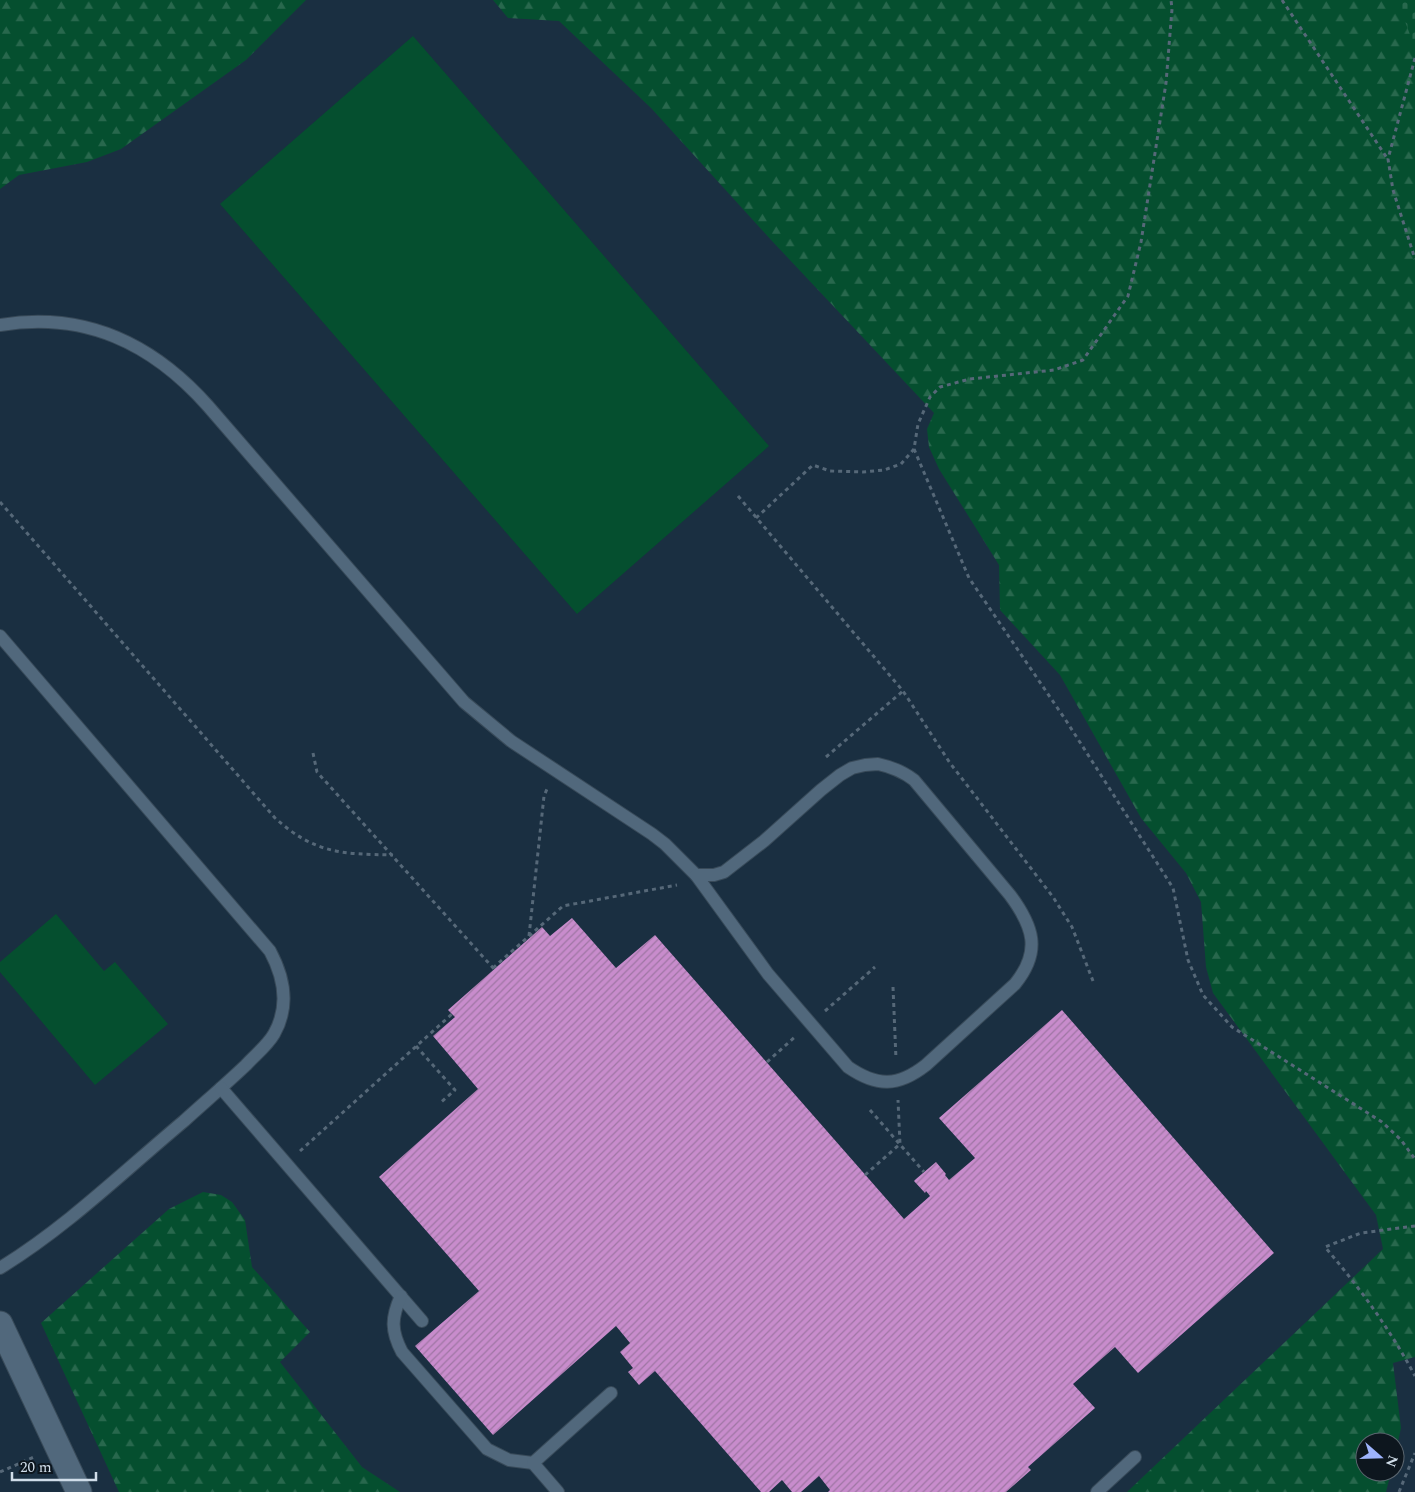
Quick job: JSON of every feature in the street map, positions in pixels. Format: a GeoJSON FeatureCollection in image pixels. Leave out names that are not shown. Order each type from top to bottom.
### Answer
{"type":"FeatureCollection","features":[{"type":"Feature","properties":{"kind":"street"},"geometry":{"type":"LineString","coordinates":[[0,1324],[78,1492]]}},
{"type":"Feature","properties":{"kind":"lane"},"geometry":{"type":"LineString","coordinates":[[0,325],[42,321],[96,330],[122,339],[146,351],[190,385],[464,702],[511,741],[652,834],[695,873],[768,974],[848,1067],[863,1077],[879,1082],[897,1081],[913,1076],[1014,984],[1023,973],[1029,961],[1032,945],[1030,929],[1024,914],[914,780],[891,766],[864,764],[852,768],[821,790],[764,841],[724,872],[714,875],[695,873]]}},
{"type":"Feature","properties":{"kind":"lane"},"geometry":{"type":"LineString","coordinates":[[0,636],[270,951],[278,966],[283,983],[284,1000],[274,1034],[263,1048],[221,1088],[50,1234],[0,1268]]}},
{"type":"Feature","properties":{"kind":"lane"},"geometry":{"type":"LineString","coordinates":[[221,1088],[422,1320]]}},
{"type":"Feature","properties":{"kind":"lane"},"geometry":{"type":"LineString","coordinates":[[401,1296],[395,1310],[393,1325],[396,1340],[402,1352],[488,1449],[509,1460],[532,1463],[558,1492]]}},
{"type":"Feature","properties":{"kind":"lane"},"geometry":{"type":"LineString","coordinates":[[532,1463],[611,1393]]}},
{"type":"Feature","properties":{"kind":"lane"},"geometry":{"type":"LineString","coordinates":[[1097,1492],[1135,1457]]}},
{"type":"Feature","properties":{"kind":"path"},"geometry":{"type":"LineString","coordinates":[[756,518],[813,465],[830,471],[863,472],[884,470],[901,464],[914,449],[918,424],[930,397],[940,387],[970,379],[1054,370],[1083,360],[1128,296],[1141,242],[1166,83],[1172,9],[1171,0]]}},
{"type":"Feature","properties":{"kind":"path"},"geometry":{"type":"LineString","coordinates":[[1282,0],[1388,159]]}},
{"type":"Feature","properties":{"kind":"path"},"geometry":{"type":"LineString","coordinates":[[1415,58],[1388,159],[1393,190],[1415,259]]}},
{"type":"Feature","properties":{"kind":"path"},"geometry":{"type":"LineString","coordinates":[[914,449],[969,578],[1067,722],[1173,888],[1188,960],[1203,995],[1232,1027],[1382,1122],[1402,1140],[1415,1159]]}},
{"type":"Feature","properties":{"kind":"path"},"geometry":{"type":"LineString","coordinates":[[738,496],[903,691],[950,763],[1058,905],[1072,927],[1093,981]]}},
{"type":"Feature","properties":{"kind":"path"},"geometry":{"type":"LineString","coordinates":[[0,502],[275,818],[290,831],[322,848],[339,853],[393,855]]}},
{"type":"Feature","properties":{"kind":"path"},"geometry":{"type":"LineString","coordinates":[[822,761],[903,691]]}},
{"type":"Feature","properties":{"kind":"path"},"geometry":{"type":"LineString","coordinates":[[313,753],[317,772],[494,968],[563,906],[678,885],[695,873]]}},
{"type":"Feature","properties":{"kind":"path"},"geometry":{"type":"LineString","coordinates":[[529,937],[544,796],[558,771]]}},
{"type":"Feature","properties":{"kind":"path"},"geometry":{"type":"LineString","coordinates":[[286,1163],[452,1014]]}},
{"type":"Feature","properties":{"kind":"path"},"geometry":{"type":"LineString","coordinates":[[416,1046],[455,1090],[440,1103]]}},
{"type":"Feature","properties":{"kind":"path"},"geometry":{"type":"LineString","coordinates":[[870,1110],[924,1172]]}},
{"type":"Feature","properties":{"kind":"path"},"geometry":{"type":"LineString","coordinates":[[865,1174],[900,1144]]}},
{"type":"Feature","properties":{"kind":"path"},"geometry":{"type":"LineString","coordinates":[[1415,1226],[1360,1233],[1325,1247],[1364,1295],[1393,1338],[1415,1376]]}},
{"type":"Feature","properties":{"kind":"path"},"geometry":{"type":"LineString","coordinates":[[0,1472],[58,1446]]}},
{"type":"Feature","properties":{"kind":"path"},"geometry":{"type":"LineString","coordinates":[[1399,1492],[1415,1453]]}},
{"type":"Feature","properties":{"kind":"green space"},"geometry":{"type":"Polygon","coordinates":[[[0,0],[306,0],[246,60],[121,149],[87,162],[19,175],[0,189],[0,0]]]}},
{"type":"Feature","properties":{"kind":"green space"},"geometry":{"type":"Polygon","coordinates":[[[493,0],[1415,0],[1415,1357],[1393,1363],[1400,1432],[1355,1432],[1355,1482],[1388,1482],[1386,1492],[1127,1492],[1383,1249],[1376,1215],[1213,993],[1206,967],[1201,902],[1186,873],[1141,818],[1060,675],[1000,610],[999,565],[939,469],[929,447],[927,429],[934,413],[772,241],[651,108],[559,21],[508,18],[493,0]]]}},
{"type":"Feature","properties":{"kind":"green space"},"geometry":{"type":"Polygon","coordinates":[[[1397,0],[1415,0],[1415,48],[1397,0]]]}},
{"type":"Feature","properties":{"kind":"green space"},"geometry":{"type":"Polygon","coordinates":[[[413,36],[769,446],[577,614],[220,204],[413,36]]]}},
{"type":"Feature","properties":{"kind":"green space"},"geometry":{"type":"Polygon","coordinates":[[[56,914],[104,971],[115,962],[168,1024],[95,1085],[0,972],[0,962],[56,914]]]}},
{"type":"Feature","properties":{"kind":"green space"},"geometry":{"type":"Polygon","coordinates":[[[203,1192],[221,1195],[232,1202],[245,1220],[252,1267],[310,1332],[280,1362],[362,1467],[400,1492],[119,1492],[41,1323],[169,1209],[203,1192]]]}},
{"type":"Feature","properties":{"kind":"building"},"geometry":{"type":"Polygon","coordinates":[[[572,918],[616,968],[655,935],[904,1219],[930,1196],[914,1181],[916,1179],[936,1162],[949,1180],[975,1158],[939,1118],[1062,1010],[1274,1253],[1138,1373],[1115,1347],[1073,1384],[1095,1408],[1028,1467],[1031,1470],[1006,1492],[828,1492],[830,1490],[819,1476],[801,1492],[792,1492],[782,1480],[769,1492],[761,1492],[655,1371],[639,1385],[628,1372],[633,1368],[620,1352],[630,1343],[616,1326],[493,1435],[415,1346],[479,1291],[379,1177],[478,1089],[433,1036],[455,1017],[448,1010],[542,927],[550,936],[572,918]]]}}]}
